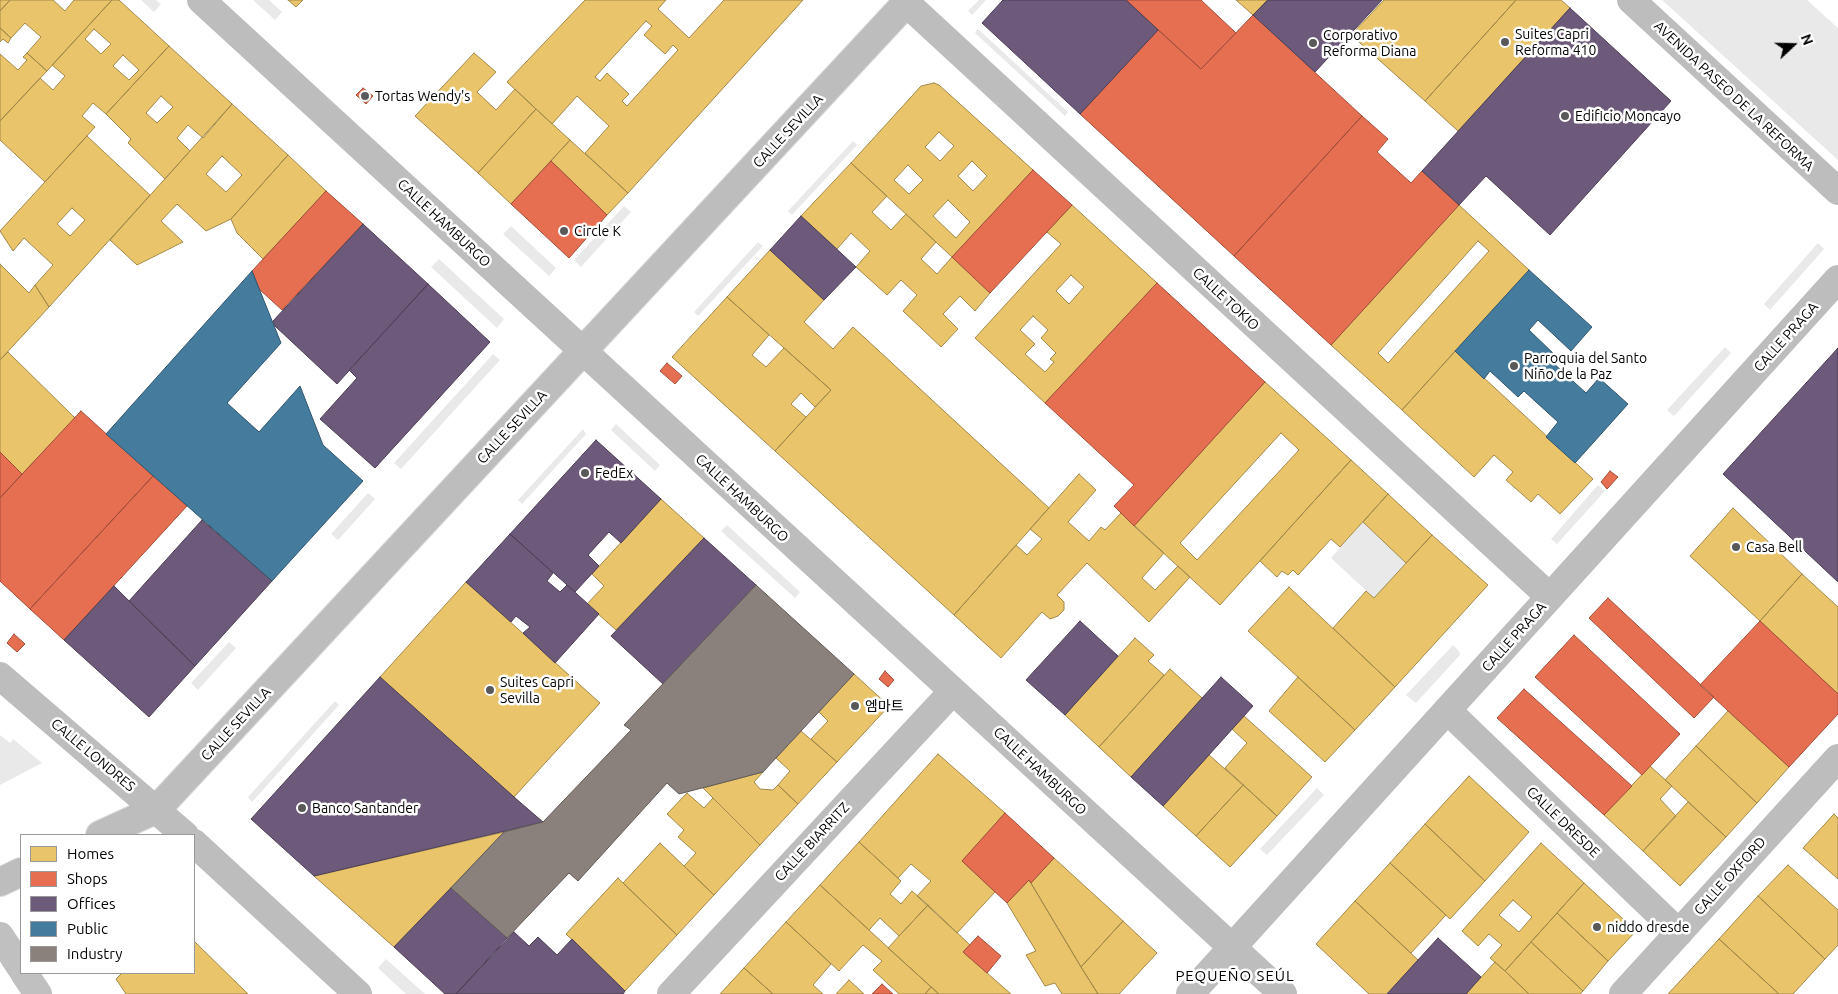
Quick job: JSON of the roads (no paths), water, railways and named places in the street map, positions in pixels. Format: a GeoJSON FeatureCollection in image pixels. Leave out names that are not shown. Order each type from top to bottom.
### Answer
{"type":"FeatureCollection","features":[{"type":"Feature","properties":{"kind":"main road"},"geometry":{"type":"LineString","coordinates":[[0,936],[20,966]]}},
{"type":"Feature","properties":{"kind":"main road"},"geometry":{"type":"LineString","coordinates":[[25,974],[38,994]]}},
{"type":"Feature","properties":{"kind":"street","name":"CALLE HAMBURGO"},"geometry":{"type":"LineString","coordinates":[[201,0],[1283,994]]}},
{"type":"Feature","properties":{"kind":"street","name":"AVENIDA PASEO DE LA REFORMA"},"geometry":{"type":"LineString","coordinates":[[1631,0],[1838,191]]}},
{"type":"Feature","properties":{"kind":"street","name":"CALLE SEVILLA"},"geometry":{"type":"LineString","coordinates":[[102,834],[157,809],[906,1]]}},
{"type":"Feature","properties":{"kind":"street","name":"CALLE TOKIO"},"geometry":{"type":"LineString","coordinates":[[906,1],[1550,597]]}},
{"type":"Feature","properties":{"kind":"street","name":"CALLE PRAGA"},"geometry":{"type":"LineString","coordinates":[[1190,994],[1838,279]]}},
{"type":"Feature","properties":{"kind":"street","name":"CALLE LONDRES"},"geometry":{"type":"LineString","coordinates":[[0,676],[185,834]]}},
{"type":"Feature","properties":{"kind":"street","name":"CALLE BIARRITZ"},"geometry":{"type":"LineString","coordinates":[[672,994],[953,691]]}},
{"type":"Feature","properties":{"kind":"street","name":"CALLE DRESDE"},"geometry":{"type":"LineString","coordinates":[[1447,710],[1678,933]]}},
{"type":"Feature","properties":{"kind":"street","name":"CALLE OXFORD"},"geometry":{"type":"LineString","coordinates":[[1623,994],[1838,758]]}},
{"type":"Feature","properties":{"kind":"street"},"geometry":{"type":"LineString","coordinates":[[195,844],[358,994]]}},
{"type":"Feature","properties":{"kind":"street"},"geometry":{"type":"LineString","coordinates":[[0,882],[20,872]]}},
{"type":"Feature","properties":{"kind":"place","name":"Suites Capri Reforma 410"},"geometry":{"type":"Point","coordinates":[1505,42]}},
{"type":"Feature","properties":{"kind":"place","name":"Corporativo Reforma Diana"},"geometry":{"type":"Point","coordinates":[1313,43]}},
{"type":"Feature","properties":{"kind":"place","name":"Tortas Wendy's"},"geometry":{"type":"Point","coordinates":[365,96]}},
{"type":"Feature","properties":{"kind":"place","name":"Edificio Moncayo"},"geometry":{"type":"Point","coordinates":[1565,116]}},
{"type":"Feature","properties":{"kind":"place","name":"Circle K"},"geometry":{"type":"Point","coordinates":[564,231]}},
{"type":"Feature","properties":{"kind":"place","name":"Parroquia del Santo Niño de la Paz"},"geometry":{"type":"Point","coordinates":[1514,366]}},
{"type":"Feature","properties":{"kind":"place","name":"FedEx"},"geometry":{"type":"Point","coordinates":[585,473]}},
{"type":"Feature","properties":{"kind":"place","name":"Casa Bell"},"geometry":{"type":"Point","coordinates":[1736,547]}},
{"type":"Feature","properties":{"kind":"place","name":"Suites Capri Sevilla"},"geometry":{"type":"Point","coordinates":[490,690]}},
{"type":"Feature","properties":{"kind":"place","name":"엠마트"},"geometry":{"type":"Point","coordinates":[855,706]}},
{"type":"Feature","properties":{"kind":"place","name":"Banco Santander"},"geometry":{"type":"Point","coordinates":[302,808]}},
{"type":"Feature","properties":{"kind":"place","name":"niddo dresde"},"geometry":{"type":"Point","coordinates":[1597,927]}},
{"type":"Feature","properties":{"kind":"district","name":"PEQUEÑO SEÚL"},"geometry":{"type":"Point","coordinates":[1235,976]}}]}
